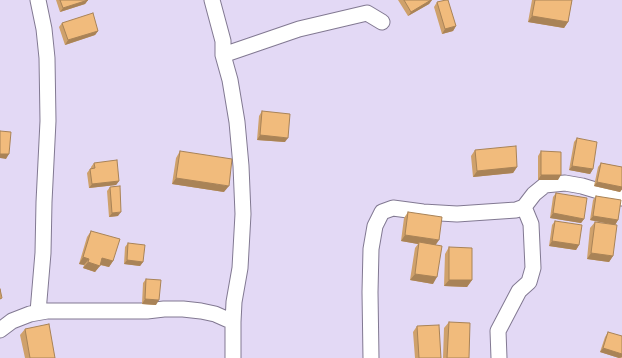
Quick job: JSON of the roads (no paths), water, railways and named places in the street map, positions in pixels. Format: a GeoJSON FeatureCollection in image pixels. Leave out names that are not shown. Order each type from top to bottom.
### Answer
{"type":"FeatureCollection","features":[{"type":"Feature","properties":{"kind":"street"},"geometry":{"type":"LineString","coordinates":[[38,0],[44,29],[47,58],[48,121],[43,253],[38,312]]}},
{"type":"Feature","properties":{"kind":"street"},"geometry":{"type":"LineString","coordinates":[[212,0],[223,41],[223,55],[230,80],[237,122],[241,166],[243,214],[240,268],[234,302],[232,358]]}},
{"type":"Feature","properties":{"kind":"street"},"geometry":{"type":"LineString","coordinates":[[223,55],[299,29],[367,13],[382,22]]}},
{"type":"Feature","properties":{"kind":"street"},"geometry":{"type":"LineString","coordinates":[[371,358],[371,249],[375,226],[382,212],[392,208],[457,214],[516,210],[524,208],[534,194],[545,185],[565,183],[582,186],[622,198]]}},
{"type":"Feature","properties":{"kind":"street"},"geometry":{"type":"LineString","coordinates":[[499,358],[498,331],[519,291],[529,282],[533,268],[531,224],[524,208]]}},
{"type":"Feature","properties":{"kind":"street"},"geometry":{"type":"LineString","coordinates":[[0,330],[12,321],[30,314],[47,311],[183,309],[215,314],[233,322]]}}]}
